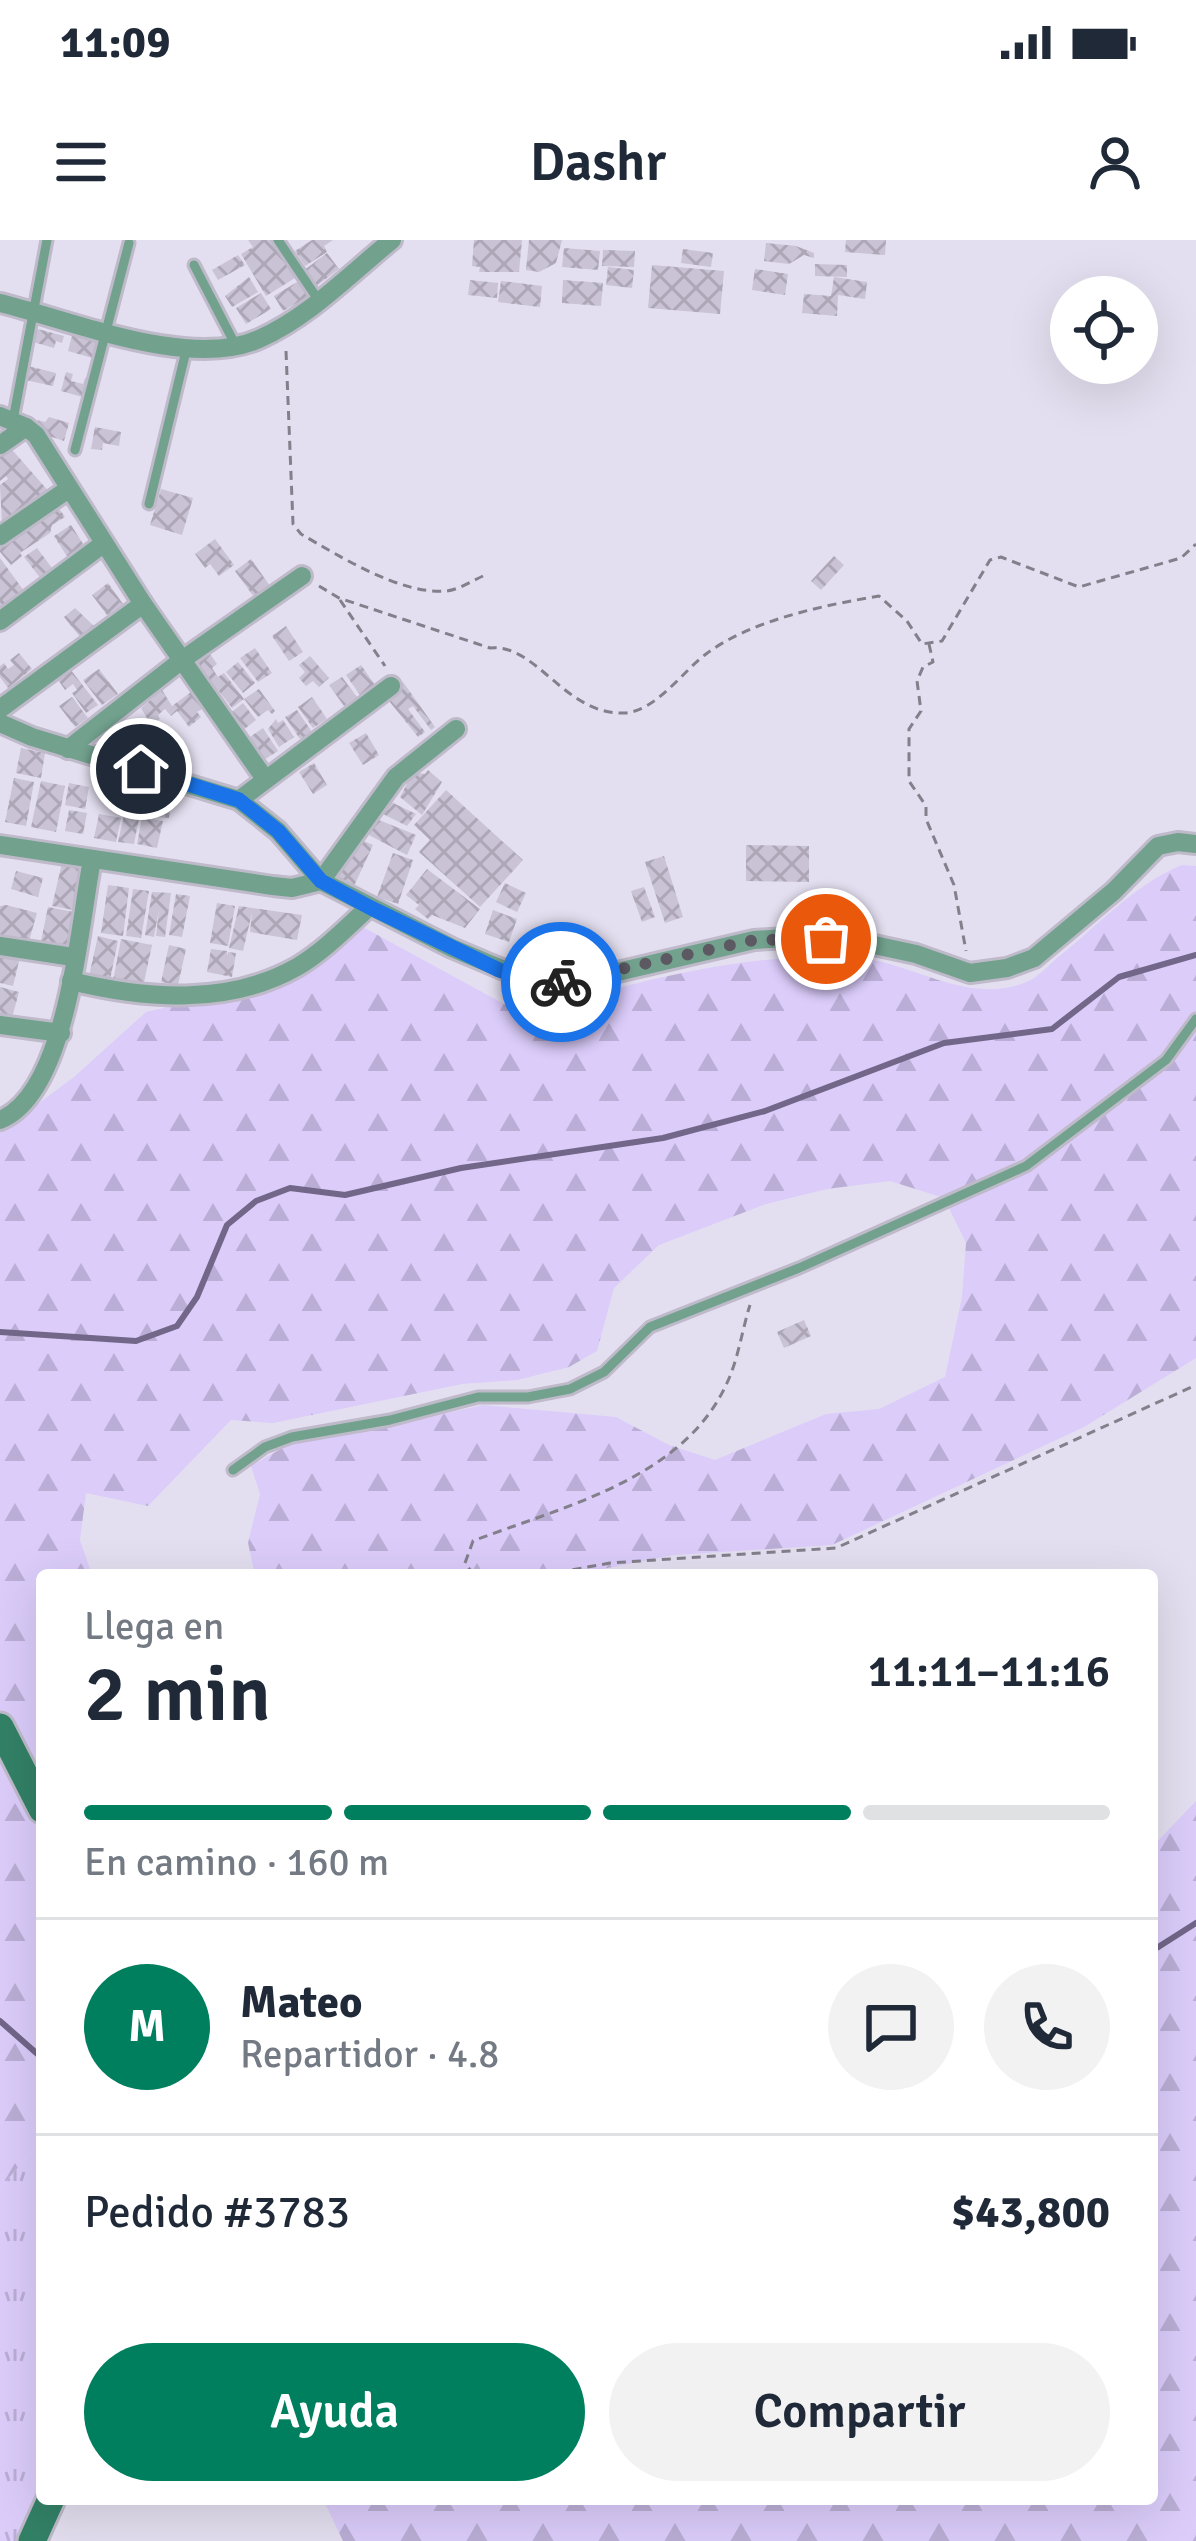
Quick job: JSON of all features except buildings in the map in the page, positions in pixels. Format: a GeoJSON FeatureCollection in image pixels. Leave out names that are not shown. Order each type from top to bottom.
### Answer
{"type":"FeatureCollection","features":[{"type":"Feature","properties":{"kind":"main road"},"geometry":{"type":"LineString","coordinates":[[0,1727],[36,1797]]}},
{"type":"Feature","properties":{"kind":"main road"},"geometry":{"type":"LineString","coordinates":[[32,2541],[48,2505]]}},
{"type":"Feature","properties":{"kind":"street"},"geometry":{"type":"LineString","coordinates":[[0,303],[186,351],[237,348],[285,325],[391,240]]}},
{"type":"Feature","properties":{"kind":"street"},"geometry":{"type":"LineString","coordinates":[[0,445],[13,421],[45,449],[103,544],[265,779]]}},
{"type":"Feature","properties":{"kind":"street"},"geometry":{"type":"LineString","coordinates":[[0,536],[68,490]]}},
{"type":"Feature","properties":{"kind":"street"},"geometry":{"type":"LineString","coordinates":[[0,621],[103,544]]}},
{"type":"Feature","properties":{"kind":"street"},"geometry":{"type":"LineString","coordinates":[[68,748],[302,576]]}},
{"type":"Feature","properties":{"kind":"street"},"geometry":{"type":"LineString","coordinates":[[0,709],[143,604]]}},
{"type":"Feature","properties":{"kind":"street"},"geometry":{"type":"LineString","coordinates":[[239,800],[391,686]]}},
{"type":"Feature","properties":{"kind":"street"},"geometry":{"type":"LineString","coordinates":[[0,723],[239,800],[278,831],[321,881],[528,980],[556,982],[609,974],[754,940],[802,937],[872,945],[970,973],[1006,968],[1034,958],[1114,891],[1158,846],[1196,844]]}},
{"type":"Feature","properties":{"kind":"street"},"geometry":{"type":"LineString","coordinates":[[0,845],[273,886],[292,888],[321,881],[396,777],[456,730]]}},
{"type":"Feature","properties":{"kind":"street"},"geometry":{"type":"LineString","coordinates":[[0,1120],[23,1106],[36,1089],[61,1033],[92,860]]}},
{"type":"Feature","properties":{"kind":"street"},"geometry":{"type":"LineString","coordinates":[[71,982],[169,998],[260,983],[297,967],[369,907]]}},
{"type":"Feature","properties":{"kind":"street"},"geometry":{"type":"LineString","coordinates":[[0,946],[74,958]]}},
{"type":"Feature","properties":{"kind":"street"},"geometry":{"type":"LineString","coordinates":[[0,1025],[61,1033]]}},
{"type":"Feature","properties":{"kind":"lane"},"geometry":{"type":"LineString","coordinates":[[13,421],[47,240]]}},
{"type":"Feature","properties":{"kind":"lane"},"geometry":{"type":"LineString","coordinates":[[278,240],[319,301]]}},
{"type":"Feature","properties":{"kind":"lane"},"geometry":{"type":"LineString","coordinates":[[75,449],[129,243]]}},
{"type":"Feature","properties":{"kind":"lane"},"geometry":{"type":"LineString","coordinates":[[194,266],[237,348]]}},
{"type":"Feature","properties":{"kind":"lane"},"geometry":{"type":"LineString","coordinates":[[148,504],[186,351]]}},
{"type":"Feature","properties":{"kind":"lane"},"geometry":{"type":"LineString","coordinates":[[232,1470],[265,1447],[292,1437],[390,1420],[478,1397],[528,1397],[570,1389],[604,1372],[650,1327],[755,1286],[1026,1166],[1166,1060],[1196,1019]]}},
{"type":"Feature","properties":{"kind":"path"},"geometry":{"type":"LineString","coordinates":[[285,325],[293,524],[301,534],[347,561],[416,586],[448,591],[483,576]]}},
{"type":"Feature","properties":{"kind":"path"},"geometry":{"type":"LineString","coordinates":[[302,576],[339,598],[490,648],[519,652],[580,704],[628,713],[654,700],[709,651],[780,618],[879,596],[907,621],[922,644],[942,641],[990,560],[1001,556],[1079,587],[1181,558],[1196,544]]}},
{"type":"Feature","properties":{"kind":"path"},"geometry":{"type":"LineString","coordinates":[[339,598],[393,677],[391,686]]}},
{"type":"Feature","properties":{"kind":"path"},"geometry":{"type":"LineString","coordinates":[[929,643],[933,662],[923,667],[917,681],[921,711],[909,730],[912,747],[906,763],[909,782],[926,806],[926,820],[954,885],[970,973]]}},
{"type":"Feature","properties":{"kind":"path"},"geometry":{"type":"LineString","coordinates":[[470,1569],[465,1563],[473,1541],[557,1512],[616,1485],[682,1441],[726,1385],[755,1286]]}},
{"type":"Feature","properties":{"kind":"path"},"geometry":{"type":"LineString","coordinates":[[576,1569],[836,1548],[1196,1384]]}},
{"type":"Feature","properties":{"kind":"green space"},"geometry":{"type":"Polygon","coordinates":[[[1182,865],[1196,866],[1196,1358],[1084,1427],[832,1545],[674,1555],[603,1569],[254,1569],[248,1543],[260,1494],[251,1466],[284,1447],[318,1437],[483,1405],[616,1417],[669,1445],[715,1460],[826,1414],[879,1409],[945,1377],[962,1297],[966,1243],[944,1198],[890,1181],[827,1189],[766,1204],[659,1245],[614,1288],[597,1351],[569,1367],[273,1423],[231,1420],[148,1506],[86,1493],[80,1540],[90,1569],[36,1569],[36,2147],[0,2188],[0,1132],[74,1077],[146,1012],[287,979],[361,926],[526,1016],[686,972],[770,959],[850,957],[961,986],[1006,988],[1036,976],[1164,873],[1182,865]]]}},
{"type":"Feature","properties":{"kind":"green space"},"geometry":{"type":"Polygon","coordinates":[[[1196,1801],[1196,2541],[343,2541],[326,2505],[1158,2505],[1158,1841],[1196,1801]]]}},
{"type":"Feature","properties":{"kind":"green space"},"geometry":{"type":"Polygon","coordinates":[[[36,2147],[39,2505],[20,2541],[0,2541],[0,2188],[36,2147]]]}},
{"type":"Feature","properties":{"kind":"waterway"},"geometry":{"type":"LineString","coordinates":[[0,1332],[136,1341],[177,1326],[197,1297],[227,1225],[256,1201],[290,1188],[345,1195],[461,1168],[663,1138],[765,1111],[944,1043],[1052,1029],[1119,977],[1196,955]]}},
{"type":"Feature","properties":{"kind":"waterway"},"geometry":{"type":"LineString","coordinates":[[1158,1947],[1196,1923]]}},
{"type":"Feature","properties":{"kind":"waterway"},"geometry":{"type":"LineString","coordinates":[[0,2021],[36,2053]]}},
{"type":"Feature","properties":{"kind":"way so far"},"geometry":{"type":"LineString","coordinates":[[561,982],[754,940],[826,939]]}},
{"type":"Feature","properties":{"kind":"route"},"geometry":{"type":"LineString","coordinates":[[141,769],[239,800],[278,831],[321,881],[369,907],[499,970],[528,980],[561,982]]}}]}
